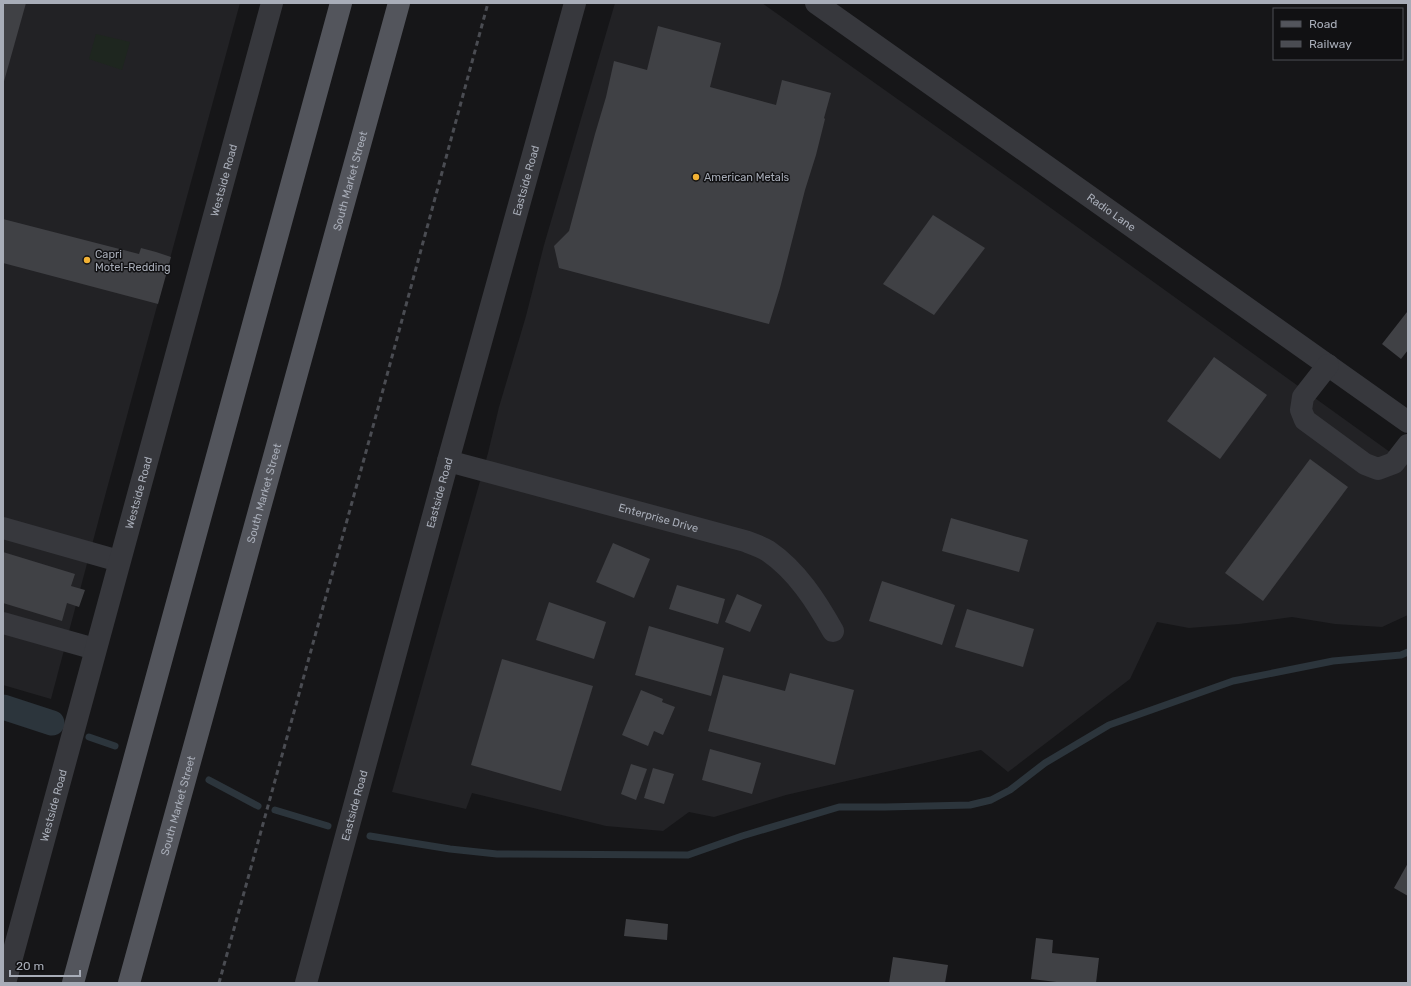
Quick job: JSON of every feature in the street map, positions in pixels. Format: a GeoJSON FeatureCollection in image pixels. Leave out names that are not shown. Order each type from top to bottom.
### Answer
{"type":"FeatureCollection","features":[{"type":"Feature","properties":{"kind":"main road"},"geometry":{"type":"LineString","coordinates":[[73,983],[341,3]]}},
{"type":"Feature","properties":{"kind":"main road","name":"South Market Street"},"geometry":{"type":"LineString","coordinates":[[129,983],[179,807],[399,3]]}},
{"type":"Feature","properties":{"kind":"street","name":"Westside Road"},"geometry":{"type":"LineString","coordinates":[[4,983],[272,3]]}},
{"type":"Feature","properties":{"kind":"street","name":"Eastside Road"},"geometry":{"type":"LineString","coordinates":[[306,983],[448,461],[575,3]]}},
{"type":"Feature","properties":{"kind":"street","name":"Radio Lane"},"geometry":{"type":"LineString","coordinates":[[816,3],[1408,422]]}},
{"type":"Feature","properties":{"kind":"street"},"geometry":{"type":"LineString","coordinates":[[1328,365],[1303,397],[1301,410],[1305,420],[1365,464],[1378,469],[1394,463],[1408,445]]}},
{"type":"Feature","properties":{"kind":"street","name":"Enterprise Drive"},"geometry":{"type":"LineString","coordinates":[[448,461],[745,541],[767,550],[787,567],[802,584],[818,606],[833,631]]}},
{"type":"Feature","properties":{"kind":"street"},"geometry":{"type":"LineString","coordinates":[[3,528],[119,561]]}},
{"type":"Feature","properties":{"kind":"street"},"geometry":{"type":"LineString","coordinates":[[3,623],[95,650]]}},
{"type":"Feature","properties":{"kind":"shaded area"},"geometry":{"type":"Polygon","coordinates":[[[3,3],[240,3],[51,699],[3,685],[3,3]]]}},
{"type":"Feature","properties":{"kind":"shaded area"},"geometry":{"type":"Polygon","coordinates":[[[615,3],[762,3],[1030,193],[1408,465],[1408,615],[1382,627],[1335,624],[1292,617],[1239,624],[1189,628],[1157,622],[1130,679],[1008,772],[981,750],[786,795],[714,817],[689,812],[663,831],[606,826],[472,793],[466,809],[392,792],[488,453],[499,407],[526,316],[544,245],[615,3]]]}},
{"type":"Feature","properties":{"kind":"shaded area"},"geometry":{"type":"Polygon","coordinates":[[[96,34],[130,42],[122,70],[89,59],[96,34]]]}},
{"type":"Feature","properties":{"kind":"building"},"geometry":{"type":"Polygon","coordinates":[[[3,3],[26,3],[3,85],[3,3]]]}},
{"type":"Feature","properties":{"kind":"building","name":"American Metals"},"geometry":{"type":"Polygon","coordinates":[[[658,26],[721,43],[710,87],[776,105],[782,80],[831,93],[816,155],[805,190],[780,288],[769,324],[559,268],[554,246],[569,231],[606,97],[614,61],[647,70],[658,26]]]}},
{"type":"Feature","properties":{"kind":"building"},"geometry":{"type":"Polygon","coordinates":[[[933,215],[985,248],[934,315],[883,284],[933,215]]]}},
{"type":"Feature","properties":{"kind":"building","name":"Capri Motel-Redding"},"geometry":{"type":"Polygon","coordinates":[[[3,219],[139,254],[141,248],[171,257],[158,304],[3,263],[3,219]]]}},
{"type":"Feature","properties":{"kind":"building"},"geometry":{"type":"Polygon","coordinates":[[[1407,312],[1408,350],[1401,359],[1382,344],[1407,312]]]}},
{"type":"Feature","properties":{"kind":"building"},"geometry":{"type":"Polygon","coordinates":[[[1214,357],[1267,395],[1220,459],[1167,421],[1214,357]]]}},
{"type":"Feature","properties":{"kind":"building"},"geometry":{"type":"Polygon","coordinates":[[[1310,459],[1348,487],[1263,601],[1225,573],[1310,459]]]}},
{"type":"Feature","properties":{"kind":"building"},"geometry":{"type":"Polygon","coordinates":[[[951,518],[1028,540],[1019,572],[942,551],[951,518]]]}},
{"type":"Feature","properties":{"kind":"building"},"geometry":{"type":"Polygon","coordinates":[[[613,543],[650,559],[634,598],[596,582],[613,543]]]}},
{"type":"Feature","properties":{"kind":"building"},"geometry":{"type":"Polygon","coordinates":[[[3,552],[75,574],[71,586],[85,590],[79,607],[67,603],[62,621],[3,603],[3,552]]]}},
{"type":"Feature","properties":{"kind":"building"},"geometry":{"type":"Polygon","coordinates":[[[882,581],[955,605],[942,645],[869,621],[882,581]]]}},
{"type":"Feature","properties":{"kind":"building"},"geometry":{"type":"Polygon","coordinates":[[[677,585],[725,599],[718,624],[669,609],[677,585]]]}},
{"type":"Feature","properties":{"kind":"building"},"geometry":{"type":"Polygon","coordinates":[[[737,594],[762,605],[750,632],[725,622],[737,594]]]}},
{"type":"Feature","properties":{"kind":"building"},"geometry":{"type":"Polygon","coordinates":[[[549,602],[606,622],[594,659],[536,640],[549,602]]]}},
{"type":"Feature","properties":{"kind":"building"},"geometry":{"type":"Polygon","coordinates":[[[967,609],[1034,629],[1023,667],[955,647],[967,609]]]}},
{"type":"Feature","properties":{"kind":"building"},"geometry":{"type":"Polygon","coordinates":[[[649,626],[724,648],[711,696],[635,675],[649,626]]]}},
{"type":"Feature","properties":{"kind":"building"},"geometry":{"type":"Polygon","coordinates":[[[502,659],[593,686],[561,791],[471,765],[502,659]]]}},
{"type":"Feature","properties":{"kind":"building"},"geometry":{"type":"Polygon","coordinates":[[[790,673],[854,690],[835,765],[708,731],[723,675],[785,691],[790,673]]]}},
{"type":"Feature","properties":{"kind":"building"},"geometry":{"type":"Polygon","coordinates":[[[641,690],[663,699],[662,702],[675,707],[663,735],[654,731],[648,746],[622,735],[641,690]]]}},
{"type":"Feature","properties":{"kind":"building"},"geometry":{"type":"Polygon","coordinates":[[[710,749],[761,763],[752,794],[702,780],[710,749]]]}},
{"type":"Feature","properties":{"kind":"building"},"geometry":{"type":"Polygon","coordinates":[[[631,764],[647,769],[636,800],[621,794],[631,764]]]}},
{"type":"Feature","properties":{"kind":"building"},"geometry":{"type":"Polygon","coordinates":[[[653,768],[674,774],[664,804],[644,798],[653,768]]]}},
{"type":"Feature","properties":{"kind":"building"},"geometry":{"type":"Polygon","coordinates":[[[1408,863],[1408,896],[1394,888],[1408,863]]]}},
{"type":"Feature","properties":{"kind":"building"},"geometry":{"type":"Polygon","coordinates":[[[626,919],[668,924],[667,940],[624,936],[626,919]]]}},
{"type":"Feature","properties":{"kind":"building"},"geometry":{"type":"Polygon","coordinates":[[[1036,938],[1053,940],[1052,953],[1099,958],[1096,983],[1065,983],[1031,979],[1036,938]]]}},
{"type":"Feature","properties":{"kind":"building"},"geometry":{"type":"Polygon","coordinates":[[[893,957],[948,965],[945,983],[889,983],[893,957]]]}},
{"type":"Feature","properties":{"kind":"waterway"},"geometry":{"type":"LineString","coordinates":[[370,836],[450,849],[497,854],[688,855],[742,836],[839,807],[970,805],[991,800],[1010,790],[1045,763],[1109,725],[1233,681],[1333,661],[1401,655],[1408,652]]}},
{"type":"Feature","properties":{"kind":"waterway"},"geometry":{"type":"LineString","coordinates":[[3,707],[52,723]]}},
{"type":"Feature","properties":{"kind":"waterway"},"geometry":{"type":"LineString","coordinates":[[89,737],[115,746]]}},
{"type":"Feature","properties":{"kind":"waterway"},"geometry":{"type":"LineString","coordinates":[[209,780],[258,806]]}},
{"type":"Feature","properties":{"kind":"waterway"},"geometry":{"type":"LineString","coordinates":[[275,810],[328,826]]}},
{"type":"Feature","properties":{"kind":"railway"},"geometry":{"type":"LineString","coordinates":[[219,983],[377,412],[488,3]]}},
{"type":"Feature","properties":{"kind":"place","name":"American Metals"},"geometry":{"type":"Point","coordinates":[696,177]}},
{"type":"Feature","properties":{"kind":"place","name":"Capri Motel-Redding"},"geometry":{"type":"Point","coordinates":[87,260]}}]}
